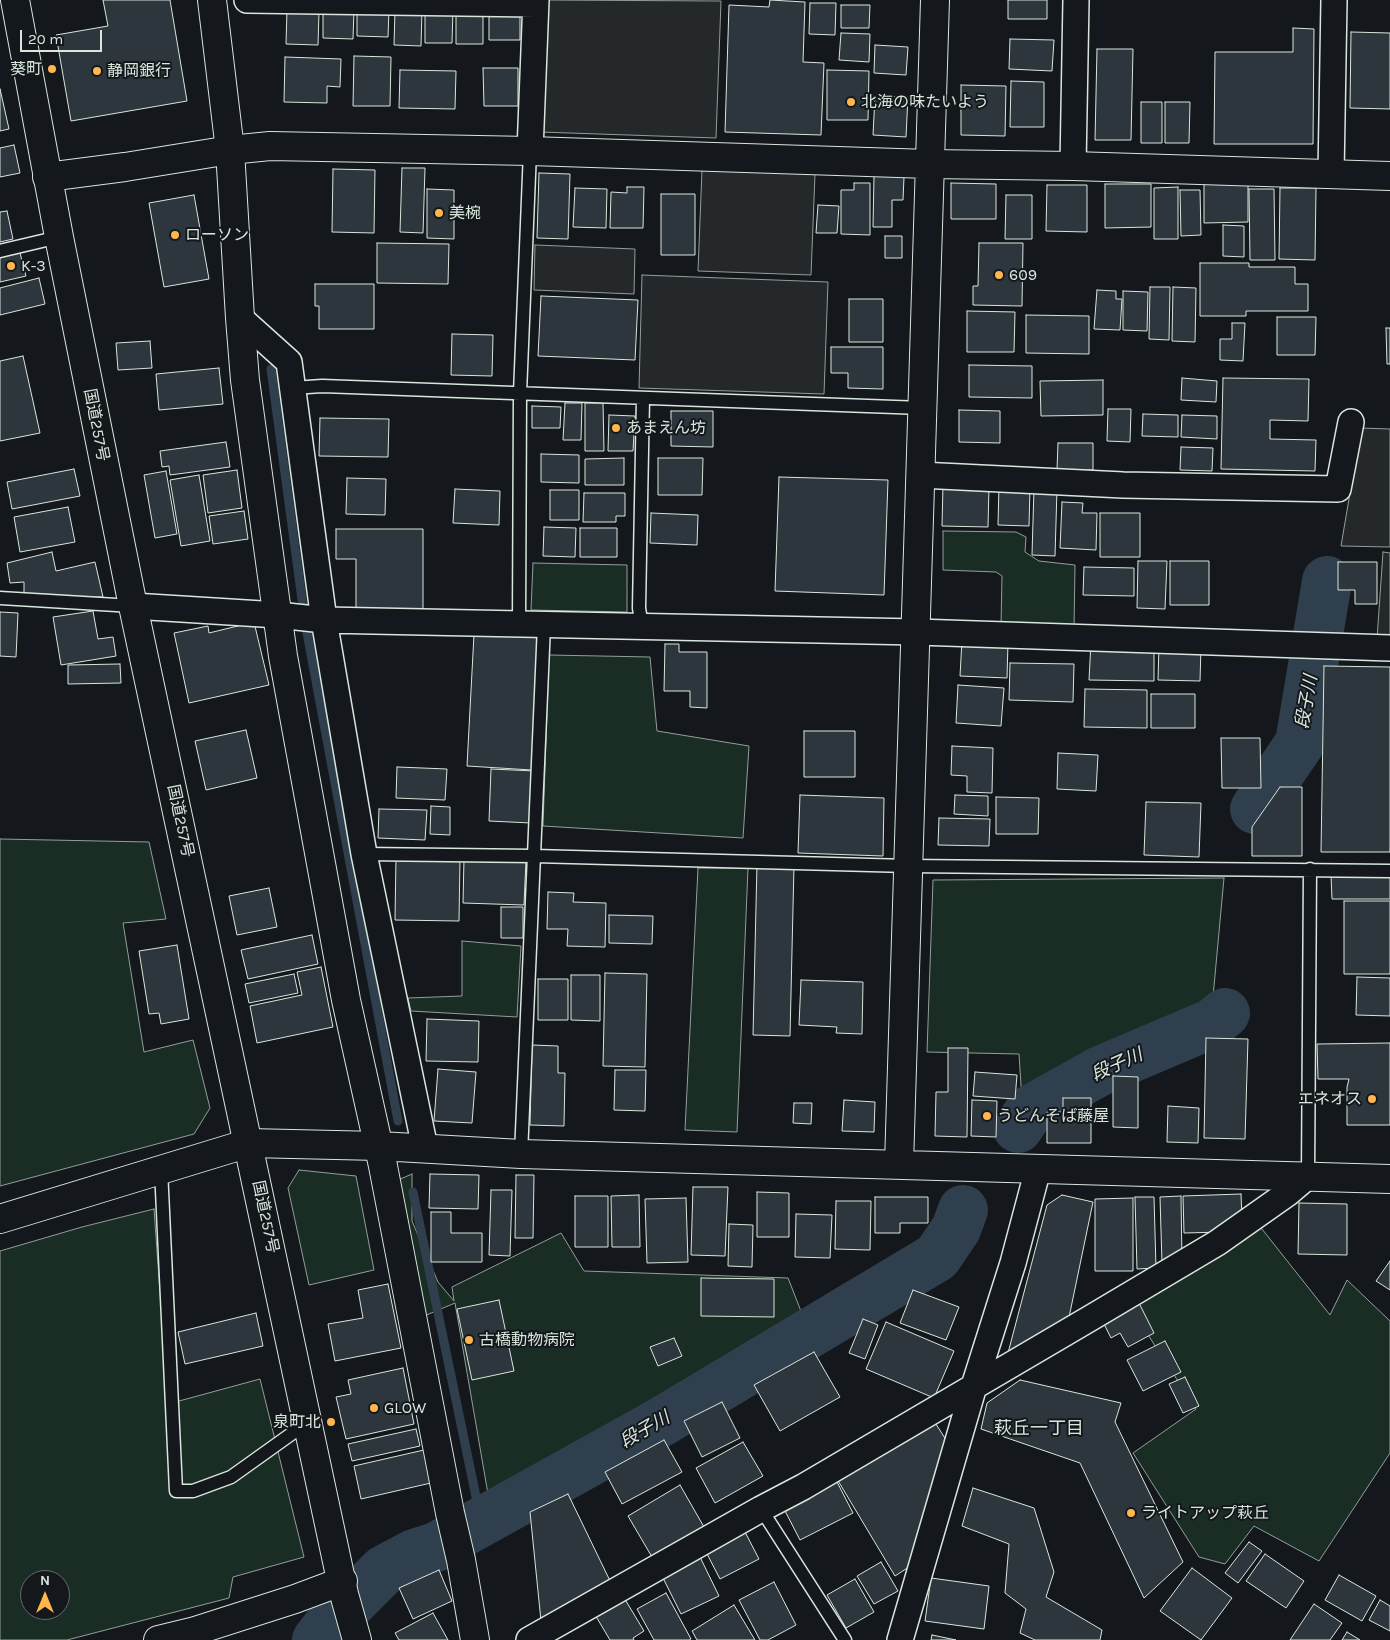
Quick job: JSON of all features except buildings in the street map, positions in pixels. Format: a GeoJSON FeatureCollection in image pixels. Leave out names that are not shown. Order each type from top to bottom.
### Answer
{"type":"FeatureCollection","features":[{"type":"Feature","properties":{"kind":"main road","name":"国道257号"},"geometry":{"type":"LineString","coordinates":[[15,0],[47,177],[133,606],[355,1636]]}},
{"type":"Feature","properties":{"kind":"main road"},"geometry":{"type":"LineString","coordinates":[[212,0],[230,150],[240,318],[255,457],[283,656],[346,1000],[379,1146],[450,1513],[461,1560],[475,1640]]}},
{"type":"Feature","properties":{"kind":"main road"},"geometry":{"type":"LineString","coordinates":[[899,1164],[917,632],[935,0]]}},
{"type":"Feature","properties":{"kind":"main road"},"geometry":{"type":"LineString","coordinates":[[47,177],[230,150],[270,146],[530,151],[1390,176]]}},
{"type":"Feature","properties":{"kind":"main road"},"geometry":{"type":"LineString","coordinates":[[0,1219],[249,1142],[425,1148],[521,1154],[1390,1179]]}},
{"type":"Feature","properties":{"kind":"main road"},"geometry":{"type":"LineString","coordinates":[[158,1640],[195,1631],[295,1599],[344,1587]]}},
{"type":"Feature","properties":{"kind":"street"},"geometry":{"type":"LineString","coordinates":[[247,0],[535,2],[530,151]]}},
{"type":"Feature","properties":{"kind":"street"},"geometry":{"type":"LineString","coordinates":[[1073,166],[1076,0]]}},
{"type":"Feature","properties":{"kind":"street"},"geometry":{"type":"LineString","coordinates":[[1331,174],[1334,0]]}},
{"type":"Feature","properties":{"kind":"street"},"geometry":{"type":"LineString","coordinates":[[240,318],[289,362],[324,620],[364,854],[425,1148]]}},
{"type":"Feature","properties":{"kind":"street"},"geometry":{"type":"LineString","coordinates":[[920,475],[1124,485],[1338,489],[1351,422]]}},
{"type":"Feature","properties":{"kind":"street"},"geometry":{"type":"LineString","coordinates":[[133,606],[278,615],[324,620],[917,632],[1390,648]]}},
{"type":"Feature","properties":{"kind":"street"},"geometry":{"type":"LineString","coordinates":[[900,1640],[974,1386],[1013,1263],[1038,1169]]}},
{"type":"Feature","properties":{"kind":"street"},"geometry":{"type":"LineString","coordinates":[[540,1637],[761,1509],[803,1487],[1216,1243],[1288,1193],[1308,1176]]}},
{"type":"Feature","properties":{"kind":"lane"},"geometry":{"type":"LineString","coordinates":[[519,624],[520,393],[530,151]]}},
{"type":"Feature","properties":{"kind":"lane"},"geometry":{"type":"LineString","coordinates":[[0,251],[59,237]]}},
{"type":"Feature","properties":{"kind":"lane"},"geometry":{"type":"LineString","coordinates":[[293,388],[322,386],[922,408]]}},
{"type":"Feature","properties":{"kind":"lane"},"geometry":{"type":"LineString","coordinates":[[642,627],[639,608],[643,398]]}},
{"type":"Feature","properties":{"kind":"lane"},"geometry":{"type":"LineString","coordinates":[[0,598],[133,606]]}},
{"type":"Feature","properties":{"kind":"lane"},"geometry":{"type":"LineString","coordinates":[[521,1154],[544,625]]}},
{"type":"Feature","properties":{"kind":"lane"},"geometry":{"type":"LineString","coordinates":[[364,854],[534,856],[908,866],[1390,871]]}},
{"type":"Feature","properties":{"kind":"lane"},"geometry":{"type":"LineString","coordinates":[[1308,1176],[1310,870]]}},
{"type":"Feature","properties":{"kind":"lane"},"geometry":{"type":"LineString","coordinates":[[161,1169],[176,1491],[193,1491],[231,1476],[308,1422]]}},
{"type":"Feature","properties":{"kind":"lane"},"geometry":{"type":"LineString","coordinates":[[761,1509],[845,1640]]}},
{"type":"Feature","properties":{"kind":"green space"},"geometry":{"type":"Polygon","coordinates":[[[943,531],[1016,532],[1026,537],[1025,552],[1039,561],[1075,565],[1074,630],[1001,625],[1002,576],[996,572],[943,570],[943,531]]]}},
{"type":"Feature","properties":{"kind":"green space"},"geometry":{"type":"Polygon","coordinates":[[[533,563],[627,565],[627,612],[531,610],[533,563]]]}},
{"type":"Feature","properties":{"kind":"green space"},"geometry":{"type":"Polygon","coordinates":[[[549,655],[650,657],[657,731],[749,746],[743,838],[543,826],[549,655]]]}},
{"type":"Feature","properties":{"kind":"green space"},"geometry":{"type":"Polygon","coordinates":[[[0,839],[149,842],[166,919],[123,923],[144,1052],[193,1040],[210,1108],[194,1134],[0,1186],[0,839]]]}},
{"type":"Feature","properties":{"kind":"green space"},"geometry":{"type":"Polygon","coordinates":[[[698,868],[748,868],[737,1132],[685,1130],[698,868]]]}},
{"type":"Feature","properties":{"kind":"green space"},"geometry":{"type":"Polygon","coordinates":[[[1224,878],[1213,997],[1191,1048],[1023,1116],[1019,1054],[927,1052],[933,880],[1224,878]]]}},
{"type":"Feature","properties":{"kind":"green space"},"geometry":{"type":"Polygon","coordinates":[[[462,941],[521,946],[517,1017],[411,1011],[408,998],[462,996],[462,941]]]}},
{"type":"Feature","properties":{"kind":"green space"},"geometry":{"type":"Polygon","coordinates":[[[299,1170],[356,1176],[374,1270],[309,1285],[288,1188],[299,1170]]]}},
{"type":"Feature","properties":{"kind":"green space"},"geometry":{"type":"Polygon","coordinates":[[[412,1174],[412,1221],[438,1282],[454,1301],[452,1287],[561,1233],[584,1271],[788,1278],[806,1324],[488,1494],[455,1303],[410,1322],[384,1186],[412,1174]]]}},
{"type":"Feature","properties":{"kind":"green space"},"geometry":{"type":"Polygon","coordinates":[[[154,1209],[168,1404],[260,1379],[304,1557],[233,1577],[229,1598],[67,1640],[0,1640],[0,1251],[82,1227],[154,1209]]]}},
{"type":"Feature","properties":{"kind":"green space"},"geometry":{"type":"Polygon","coordinates":[[[1258,1224],[1330,1315],[1347,1280],[1390,1321],[1390,1453],[1319,1561],[1254,1526],[1225,1564],[1199,1557],[1133,1453],[1196,1409],[1130,1307],[1258,1224]]]}},
{"type":"Feature","properties":{"kind":"shaded area"},"geometry":{"type":"Polygon","coordinates":[[[545,0],[721,1],[716,138],[540,132],[545,0]]]}},
{"type":"Feature","properties":{"kind":"shaded area"},"geometry":{"type":"Polygon","coordinates":[[[702,170],[815,174],[811,275],[698,271],[702,170]]]}},
{"type":"Feature","properties":{"kind":"shaded area"},"geometry":{"type":"Polygon","coordinates":[[[535,245],[635,249],[634,294],[534,290],[535,245]]]}},
{"type":"Feature","properties":{"kind":"shaded area"},"geometry":{"type":"Polygon","coordinates":[[[642,275],[828,282],[824,394],[639,388],[642,275]]]}},
{"type":"Feature","properties":{"kind":"shaded area"},"geometry":{"type":"Polygon","coordinates":[[[1361,428],[1390,429],[1390,547],[1341,546],[1361,428]]]}},
{"type":"Feature","properties":{"kind":"shaded area"},"geometry":{"type":"Polygon","coordinates":[[[1383,552],[1390,553],[1390,639],[1377,639],[1383,552]]]}},
{"type":"Feature","properties":{"kind":"waterway"},"geometry":{"type":"LineString","coordinates":[[271,369],[305,622],[398,1121]]}},
{"type":"Feature","properties":{"kind":"waterway","name":"段子川"},"geometry":{"type":"LineString","coordinates":[[1255,809],[1300,743],[1327,581]]}},
{"type":"Feature","properties":{"kind":"waterway","name":"段子川"},"geometry":{"type":"LineString","coordinates":[[1018,1128],[1030,1110],[1100,1071],[1213,1023],[1225,1013]]}},
{"type":"Feature","properties":{"kind":"waterway"},"geometry":{"type":"LineString","coordinates":[[413,1192],[481,1521]]}},
{"type":"Feature","properties":{"kind":"waterway","name":"段子川"},"geometry":{"type":"LineString","coordinates":[[317,1640],[327,1627],[384,1570],[414,1554],[436,1547],[661,1422],[937,1257],[956,1229],[963,1210]]}},
{"type":"Feature","properties":{"kind":"place","name":"葵町"},"geometry":{"type":"Point","coordinates":[52,69]}},
{"type":"Feature","properties":{"kind":"place","name":"静岡銀行"},"geometry":{"type":"Point","coordinates":[97,71]}},
{"type":"Feature","properties":{"kind":"place","name":"北海の味たいよう"},"geometry":{"type":"Point","coordinates":[851,102]}},
{"type":"Feature","properties":{"kind":"place","name":"美椀"},"geometry":{"type":"Point","coordinates":[439,213]}},
{"type":"Feature","properties":{"kind":"place","name":"ローソン"},"geometry":{"type":"Point","coordinates":[175,235]}},
{"type":"Feature","properties":{"kind":"place","name":"K-3"},"geometry":{"type":"Point","coordinates":[11,266]}},
{"type":"Feature","properties":{"kind":"place","name":"609"},"geometry":{"type":"Point","coordinates":[999,275]}},
{"type":"Feature","properties":{"kind":"place","name":"あまえん坊"},"geometry":{"type":"Point","coordinates":[616,428]}},
{"type":"Feature","properties":{"kind":"place","name":"エネオス"},"geometry":{"type":"Point","coordinates":[1372,1099]}},
{"type":"Feature","properties":{"kind":"place","name":"うどんそば藤屋"},"geometry":{"type":"Point","coordinates":[987,1116]}},
{"type":"Feature","properties":{"kind":"place","name":"古橋動物病院"},"geometry":{"type":"Point","coordinates":[469,1340]}},
{"type":"Feature","properties":{"kind":"place","name":"GLOW"},"geometry":{"type":"Point","coordinates":[374,1408]}},
{"type":"Feature","properties":{"kind":"place","name":"泉町北"},"geometry":{"type":"Point","coordinates":[331,1422]}},
{"type":"Feature","properties":{"kind":"place","name":"ライトアップ萩丘"},"geometry":{"type":"Point","coordinates":[1131,1513]}},
{"type":"Feature","properties":{"kind":"district","name":"萩丘一丁目"},"geometry":{"type":"Point","coordinates":[1039,1429]}}]}
